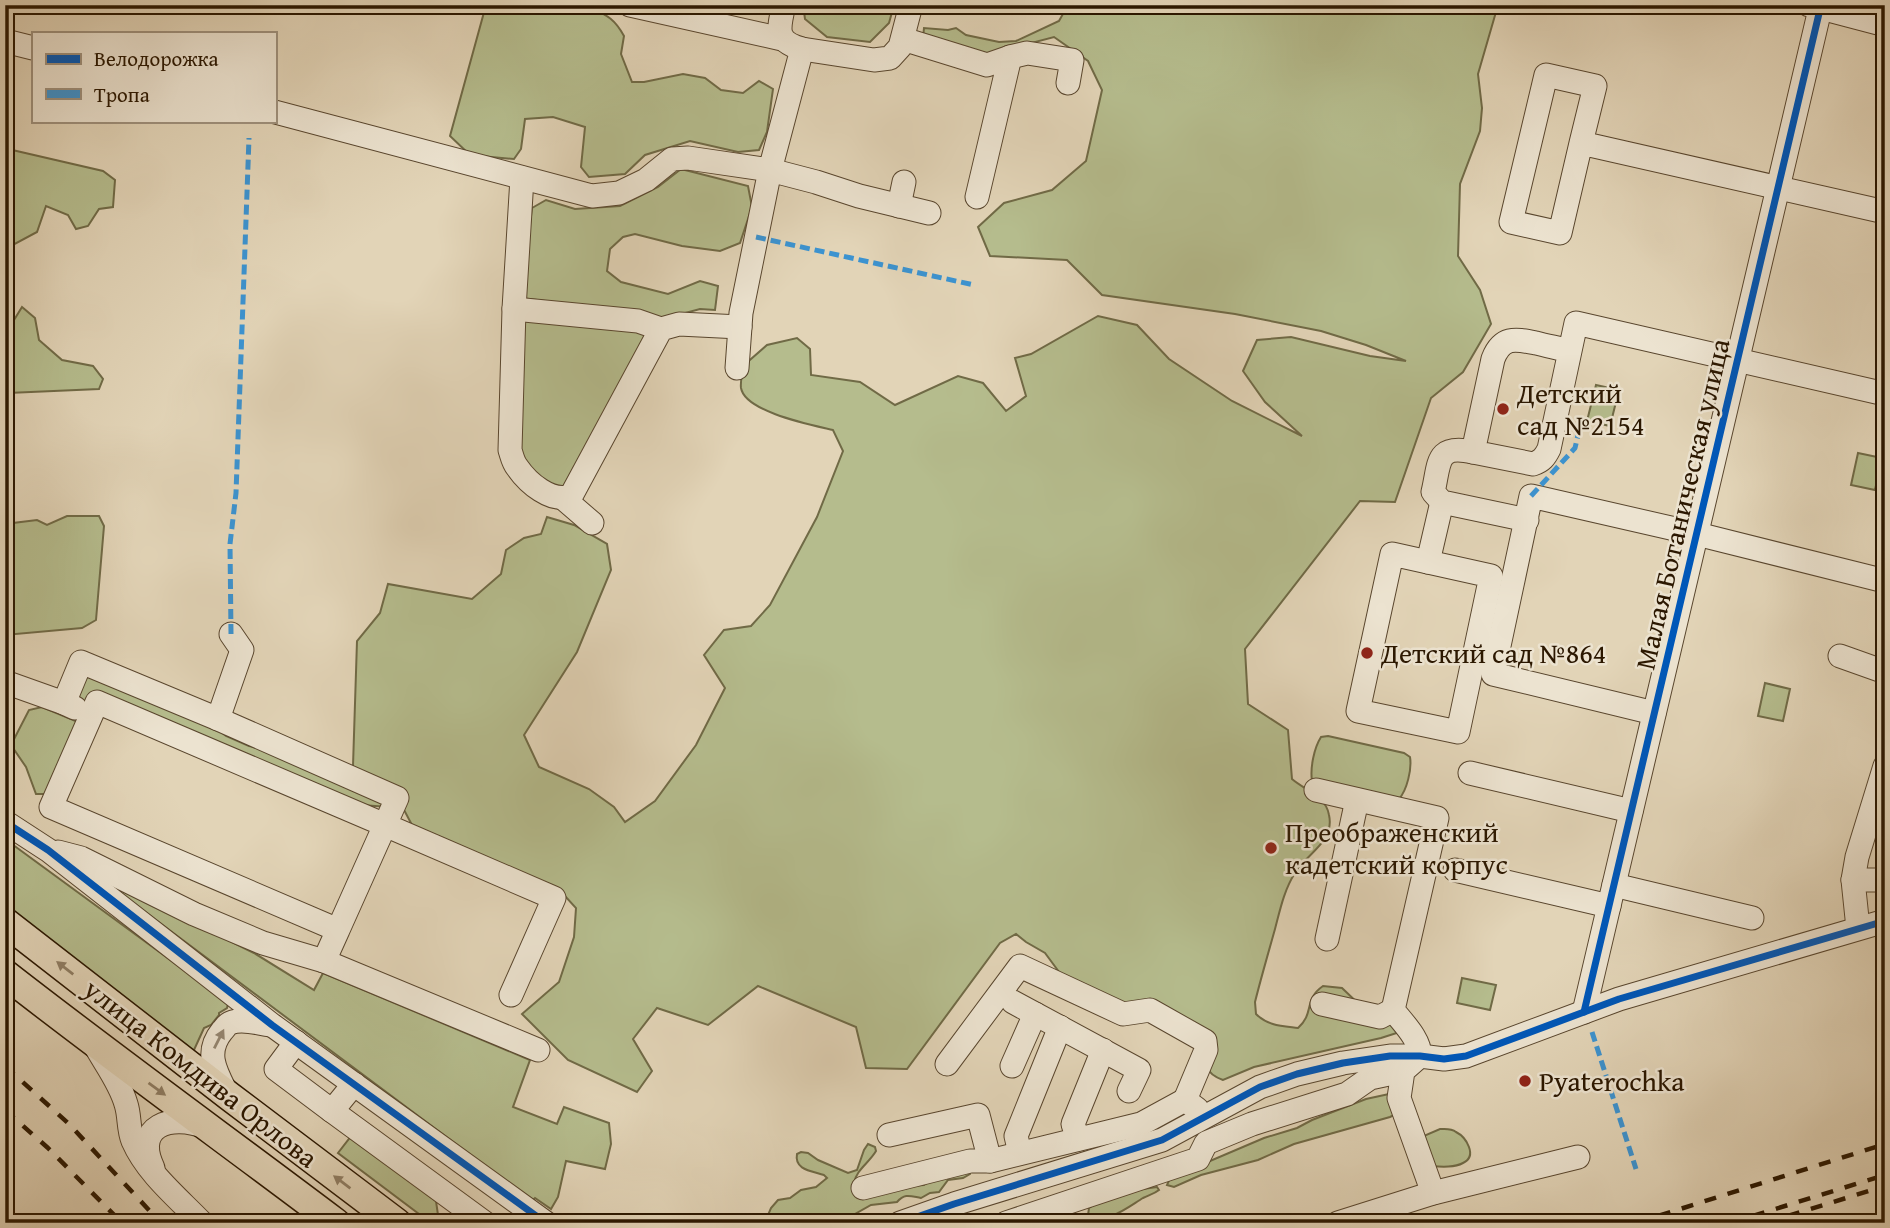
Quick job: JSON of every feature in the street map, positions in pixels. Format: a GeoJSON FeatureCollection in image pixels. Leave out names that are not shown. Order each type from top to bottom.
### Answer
{"type":"FeatureCollection","features":[{"type":"Feature","properties":{"kind":"main road","name":"улица Комдива Орлова"},"geometry":{"type":"LineString","coordinates":[[5,922],[397,1223]]}},
{"type":"Feature","properties":{"kind":"main road","name":"улица Комдива Орлова"},"geometry":{"type":"LineString","coordinates":[[5,974],[94,1044],[336,1223]]}},
{"type":"Feature","properties":{"kind":"street"},"geometry":{"type":"LineString","coordinates":[[630,5],[792,44],[874,60],[890,58],[900,47],[911,5]]}},
{"type":"Feature","properties":{"kind":"street"},"geometry":{"type":"LineString","coordinates":[[737,368],[741,313],[792,44],[779,25],[784,5]]}},
{"type":"Feature","properties":{"kind":"street"},"geometry":{"type":"LineString","coordinates":[[1817,6],[1885,25]]}},
{"type":"Feature","properties":{"kind":"street","name":"Малая Ботаническая улица"},"geometry":{"type":"LineString","coordinates":[[1584,1012],[1738,360],[1817,6]]}},
{"type":"Feature","properties":{"kind":"street"},"geometry":{"type":"LineString","coordinates":[[903,39],[987,65],[1027,53],[1072,61],[1068,83]]}},
{"type":"Feature","properties":{"kind":"street"},"geometry":{"type":"LineString","coordinates":[[5,41],[32,48]]}},
{"type":"Feature","properties":{"kind":"street"},"geometry":{"type":"LineString","coordinates":[[977,197],[1010,57]]}},
{"type":"Feature","properties":{"kind":"street"},"geometry":{"type":"LineString","coordinates":[[1546,75],[1595,86],[1581,143],[1560,233],[1511,222],[1546,75]]}},
{"type":"Feature","properties":{"kind":"street"},"geometry":{"type":"LineString","coordinates":[[276,112],[592,196],[620,193],[646,180],[672,159],[688,158],[770,170],[929,213]]}},
{"type":"Feature","properties":{"kind":"street"},"geometry":{"type":"LineString","coordinates":[[1581,143],[1885,212]]}},
{"type":"Feature","properties":{"kind":"street"},"geometry":{"type":"LineString","coordinates":[[522,177],[514,309],[510,450],[515,465],[550,496],[571,496],[662,329]]}},
{"type":"Feature","properties":{"kind":"street"},"geometry":{"type":"LineString","coordinates":[[899,206],[904,183]]}},
{"type":"Feature","properties":{"kind":"street"},"geometry":{"type":"LineString","coordinates":[[514,309],[638,321],[662,329],[679,324],[740,327]]}},
{"type":"Feature","properties":{"kind":"street"},"geometry":{"type":"LineString","coordinates":[[1527,520],[1442,502],[1433,492],[1441,457],[1452,449],[1527,464],[1541,462],[1549,449],[1576,323],[1885,394]]}},
{"type":"Feature","properties":{"kind":"street"},"geometry":{"type":"LineString","coordinates":[[1473,452],[1496,350],[1510,340],[1519,340],[1570,351]]}},
{"type":"Feature","properties":{"kind":"street"},"geometry":{"type":"LineString","coordinates":[[1654,713],[1493,674],[1531,496],[1885,581]]}},
{"type":"Feature","properties":{"kind":"street"},"geometry":{"type":"LineString","coordinates":[[563,498],[592,523]]}},
{"type":"Feature","properties":{"kind":"street"},"geometry":{"type":"LineString","coordinates":[[1428,562],[1442,502]]}},
{"type":"Feature","properties":{"kind":"street"},"geometry":{"type":"LineString","coordinates":[[1392,554],[1428,562],[1491,576],[1458,732],[1358,711],[1392,554]]}},
{"type":"Feature","properties":{"kind":"street"},"geometry":{"type":"LineString","coordinates":[[218,719],[242,650],[231,634]]}},
{"type":"Feature","properties":{"kind":"street"},"geometry":{"type":"LineString","coordinates":[[1840,656],[1885,672]]}},
{"type":"Feature","properties":{"kind":"street"},"geometry":{"type":"LineString","coordinates":[[64,703],[81,662],[397,798],[324,961]]}},
{"type":"Feature","properties":{"kind":"street"},"geometry":{"type":"LineString","coordinates":[[5,682],[64,703],[91,716]]}},
{"type":"Feature","properties":{"kind":"street"},"geometry":{"type":"LineString","coordinates":[[338,930],[51,807],[97,702],[554,898],[511,995]]}},
{"type":"Feature","properties":{"kind":"street"},"geometry":{"type":"LineString","coordinates":[[1858,928],[1853,880],[1857,857],[1885,766]]}},
{"type":"Feature","properties":{"kind":"street"},"geometry":{"type":"LineString","coordinates":[[1470,773],[1631,811]]}},
{"type":"Feature","properties":{"kind":"street"},"geometry":{"type":"LineString","coordinates":[[1316,790],[1437,818],[1393,1010],[1380,1017],[1322,1004]]}},
{"type":"Feature","properties":{"kind":"street"},"geometry":{"type":"LineString","coordinates":[[1327,939],[1357,800]]}},
{"type":"Feature","properties":{"kind":"street"},"geometry":{"type":"LineString","coordinates":[[5,822],[48,850],[272,1025],[546,1223]]}},
{"type":"Feature","properties":{"kind":"street"},"geometry":{"type":"LineString","coordinates":[[48,850],[81,858],[194,914],[263,943],[324,961],[538,1050]]}},
{"type":"Feature","properties":{"kind":"street"},"geometry":{"type":"LineString","coordinates":[[1455,870],[1752,918]]}},
{"type":"Feature","properties":{"kind":"street"},"geometry":{"type":"LineString","coordinates":[[1853,880],[1885,880]]}},
{"type":"Feature","properties":{"kind":"street"},"geometry":{"type":"LineString","coordinates":[[1006,1223],[1198,1159],[1206,1143],[1251,1124],[1347,1094],[1370,1078],[1412,1064],[1466,1056],[1619,999],[1885,921]]}},
{"type":"Feature","properties":{"kind":"street"},"geometry":{"type":"LineString","coordinates":[[863,1188],[970,1161],[990,1161],[1141,1124],[1185,1100],[1206,1050],[1205,1041],[1150,1010],[1123,1014],[1020,966],[947,1064]]}},
{"type":"Feature","properties":{"kind":"street"},"geometry":{"type":"LineString","coordinates":[[1013,1002],[1139,1070],[1129,1091]]}},
{"type":"Feature","properties":{"kind":"street"},"geometry":{"type":"LineString","coordinates":[[1393,1010],[1418,1043],[1399,1098],[1433,1193]]}},
{"type":"Feature","properties":{"kind":"street"},"geometry":{"type":"LineString","coordinates":[[1012,1066],[1035,1014]]}},
{"type":"Feature","properties":{"kind":"street"},"geometry":{"type":"LineString","coordinates":[[229,1096],[216,1072],[212,1056],[217,1037],[228,1024],[239,1021],[272,1025]]}},
{"type":"Feature","properties":{"kind":"street"},"geometry":{"type":"LineString","coordinates":[[1020,1153],[1016,1136],[1060,1027]]}},
{"type":"Feature","properties":{"kind":"street"},"geometry":{"type":"LineString","coordinates":[[296,1042],[276,1069],[485,1223]]}},
{"type":"Feature","properties":{"kind":"street"},"geometry":{"type":"LineString","coordinates":[[94,1044],[122,1091],[132,1138],[140,1154],[157,1177],[202,1223]]}},
{"type":"Feature","properties":{"kind":"street"},"geometry":{"type":"LineString","coordinates":[[1078,1139],[1073,1124],[1103,1050]]}},
{"type":"Feature","properties":{"kind":"street"},"geometry":{"type":"LineString","coordinates":[[900,1223],[1162,1140],[1260,1087],[1297,1074],[1368,1058],[1391,1056],[1412,1064]]}},
{"type":"Feature","properties":{"kind":"street"},"geometry":{"type":"LineString","coordinates":[[332,1111],[354,1084]]}},
{"type":"Feature","properties":{"kind":"street"},"geometry":{"type":"LineString","coordinates":[[1185,1100],[1207,1116]]}},
{"type":"Feature","properties":{"kind":"street"},"geometry":{"type":"LineString","coordinates":[[377,1145],[399,1115]]}},
{"type":"Feature","properties":{"kind":"street"},"geometry":{"type":"LineString","coordinates":[[889,1135],[978,1115],[990,1161]]}},
{"type":"Feature","properties":{"kind":"street"},"geometry":{"type":"LineString","coordinates":[[157,1177],[147,1155],[147,1143],[153,1131],[164,1123],[178,1120],[196,1123],[214,1131]]}},
{"type":"Feature","properties":{"kind":"street"},"geometry":{"type":"LineString","coordinates":[[1338,1223],[1433,1193],[1578,1157]]}},
{"type":"Feature","properties":{"kind":"green space"},"geometry":{"type":"Polygon","coordinates":[[[486,5],[585,5],[603,14],[616,24],[624,36],[621,54],[632,82],[683,74],[705,78],[721,90],[743,93],[759,81],[773,89],[767,132],[759,150],[738,152],[690,141],[645,155],[625,174],[589,177],[581,167],[585,127],[553,117],[525,119],[521,149],[514,159],[470,155],[450,136],[486,5]]]}},
{"type":"Feature","properties":{"kind":"green space"},"geometry":{"type":"Polygon","coordinates":[[[803,5],[894,5],[889,23],[870,42],[827,37],[805,19],[803,5]]]}},
{"type":"Feature","properties":{"kind":"green space"},"geometry":{"type":"Polygon","coordinates":[[[1068,5],[1498,5],[1478,74],[1482,108],[1480,131],[1460,184],[1458,256],[1480,290],[1491,324],[1463,372],[1431,398],[1395,502],[1360,501],[1245,649],[1248,704],[1288,730],[1292,779],[1324,803],[1330,824],[1324,840],[1300,866],[1285,893],[1255,1002],[1256,1014],[1270,1023],[1298,1028],[1317,991],[1323,986],[1342,988],[1364,1009],[1403,1031],[1254,1067],[1223,1080],[1210,1073],[1207,1068],[1203,1056],[1202,1034],[1065,980],[1045,953],[1016,934],[1000,943],[907,1069],[866,1068],[856,1027],[758,986],[708,1025],[657,1008],[633,1039],[652,1071],[637,1092],[568,1060],[522,1014],[559,982],[574,937],[576,908],[550,885],[412,825],[403,808],[361,805],[75,698],[84,671],[211,724],[226,736],[249,746],[267,749],[331,777],[353,766],[357,641],[380,613],[388,584],[472,599],[501,574],[506,550],[524,538],[541,534],[547,517],[574,525],[607,544],[611,570],[577,652],[524,735],[539,767],[589,789],[614,807],[625,822],[655,801],[696,745],[725,688],[704,655],[724,630],[751,626],[770,605],[817,517],[843,451],[833,430],[766,411],[745,396],[741,388],[743,366],[767,345],[797,338],[810,349],[811,375],[860,382],[895,405],[958,376],[983,383],[1006,411],[1026,396],[1015,358],[1031,354],[1098,316],[1137,325],[1169,359],[1232,401],[1302,436],[1265,402],[1243,371],[1257,340],[1291,337],[1370,356],[1406,361],[1321,331],[1235,314],[1102,295],[1067,260],[990,256],[978,227],[1004,203],[1052,190],[1086,161],[1102,90],[1088,61],[1054,37],[989,54],[923,38],[924,28],[956,28],[966,35],[999,42],[1016,41],[1059,21],[1068,5]]]}},
{"type":"Feature","properties":{"kind":"green space"},"geometry":{"type":"Polygon","coordinates":[[[8,149],[103,171],[115,180],[113,207],[99,209],[88,226],[76,229],[68,215],[46,206],[37,232],[11,246],[12,238],[5,228],[5,153],[8,149]]]}},
{"type":"Feature","properties":{"kind":"green space"},"geometry":{"type":"Polygon","coordinates":[[[681,169],[748,186],[752,207],[740,243],[720,251],[682,246],[635,234],[623,237],[610,249],[607,271],[621,282],[668,294],[700,281],[718,286],[715,310],[700,309],[659,320],[633,309],[609,309],[521,298],[532,208],[546,200],[575,209],[620,206],[658,187],[681,169]]]}},
{"type":"Feature","properties":{"kind":"green space"},"geometry":{"type":"Polygon","coordinates":[[[22,307],[35,318],[39,340],[62,360],[93,366],[103,379],[99,389],[5,392],[6,333],[22,307]]]}},
{"type":"Feature","properties":{"kind":"green space"},"geometry":{"type":"Polygon","coordinates":[[[521,319],[648,333],[561,491],[521,464],[521,319]]]}},
{"type":"Feature","properties":{"kind":"green space"},"geometry":{"type":"Polygon","coordinates":[[[1596,385],[1619,390],[1610,426],[1587,421],[1596,385]]]}},
{"type":"Feature","properties":{"kind":"green space"},"geometry":{"type":"Polygon","coordinates":[[[1858,453],[1882,458],[1875,490],[1851,485],[1858,453]]]}},
{"type":"Feature","properties":{"kind":"green space"},"geometry":{"type":"Polygon","coordinates":[[[67,516],[99,516],[104,526],[96,620],[82,628],[5,635],[5,534],[13,523],[37,520],[47,525],[67,516]]]}},
{"type":"Feature","properties":{"kind":"green space"},"geometry":{"type":"Polygon","coordinates":[[[1765,683],[1790,689],[1783,721],[1758,716],[1765,683]]]}},
{"type":"Feature","properties":{"kind":"green space"},"geometry":{"type":"Polygon","coordinates":[[[42,707],[78,722],[48,794],[36,794],[26,767],[11,745],[29,710],[42,707]]]}},
{"type":"Feature","properties":{"kind":"green space"},"geometry":{"type":"Polygon","coordinates":[[[1328,736],[1404,753],[1410,757],[1408,779],[1399,799],[1312,781],[1316,747],[1321,737],[1328,736]]]}},
{"type":"Feature","properties":{"kind":"green space"},"geometry":{"type":"Polygon","coordinates":[[[5,839],[225,1000],[227,1008],[219,1013],[211,1025],[204,1028],[194,1050],[5,908],[5,839]]]}},
{"type":"Feature","properties":{"kind":"green space"},"geometry":{"type":"Polygon","coordinates":[[[93,873],[254,953],[314,990],[323,973],[530,1060],[513,1107],[557,1124],[564,1107],[609,1123],[611,1144],[605,1169],[566,1161],[558,1197],[551,1209],[535,1198],[532,1201],[93,873]]]}},
{"type":"Feature","properties":{"kind":"green space"},"geometry":{"type":"Polygon","coordinates":[[[1462,978],[1496,985],[1490,1010],[1457,1003],[1462,978]]]}},
{"type":"Feature","properties":{"kind":"green space"},"geometry":{"type":"Polygon","coordinates":[[[1398,1092],[1394,1115],[1390,1117],[1294,1144],[1258,1160],[1201,1175],[1174,1187],[1167,1185],[1170,1178],[1264,1138],[1297,1128],[1366,1099],[1398,1092]]]}},
{"type":"Feature","properties":{"kind":"green space"},"geometry":{"type":"Polygon","coordinates":[[[1440,1129],[1460,1134],[1469,1147],[1470,1156],[1467,1160],[1454,1166],[1423,1166],[1419,1138],[1440,1129]]]}},
{"type":"Feature","properties":{"kind":"green space"},"geometry":{"type":"Polygon","coordinates":[[[352,1135],[436,1201],[438,1215],[435,1223],[431,1223],[338,1153],[352,1135]]]}},
{"type":"Feature","properties":{"kind":"green space"},"geometry":{"type":"Polygon","coordinates":[[[868,1144],[875,1147],[876,1151],[857,1174],[854,1183],[924,1185],[936,1176],[970,1171],[970,1174],[948,1180],[939,1192],[921,1198],[908,1196],[897,1202],[871,1205],[839,1223],[771,1222],[768,1215],[778,1200],[816,1187],[827,1178],[801,1167],[797,1154],[808,1153],[848,1173],[857,1170],[868,1144]]]}},
{"type":"Feature","properties":{"kind":"green space"},"geometry":{"type":"Polygon","coordinates":[[[1157,1187],[1159,1190],[1117,1214],[1102,1218],[1088,1215],[1089,1208],[1104,1199],[1157,1187]]]}},
{"type":"Feature","properties":{"kind":"railway"},"geometry":{"type":"LineString","coordinates":[[5,1066],[69,1124],[161,1223]]}},
{"type":"Feature","properties":{"kind":"railway"},"geometry":{"type":"LineString","coordinates":[[5,1110],[48,1148],[122,1223]]}},
{"type":"Feature","properties":{"kind":"railway"},"geometry":{"type":"LineString","coordinates":[[1636,1223],[1885,1144]]}},
{"type":"Feature","properties":{"kind":"railway"},"geometry":{"type":"LineString","coordinates":[[1730,1223],[1885,1175]]}},
{"type":"Feature","properties":{"kind":"railway"},"geometry":{"type":"LineString","coordinates":[[1765,1223],[1885,1186]]}},
{"type":"Feature","properties":{"kind":"marked path"},"geometry":{"type":"LineString","coordinates":[[231,634],[230,544],[236,493],[249,138]]}},
{"type":"Feature","properties":{"kind":"marked path"},"geometry":{"type":"LineString","coordinates":[[756,237],[974,285]]}},
{"type":"Feature","properties":{"kind":"marked path"},"geometry":{"type":"LineString","coordinates":[[1531,496],[1575,448],[1581,422]]}},
{"type":"Feature","properties":{"kind":"marked path"},"geometry":{"type":"LineString","coordinates":[[1592,1032],[1636,1169]]}},
{"type":"Feature","properties":{"kind":"cycle path"},"geometry":{"type":"LineString","coordinates":[[1584,1012],[1821,5]]}},
{"type":"Feature","properties":{"kind":"cycle path"},"geometry":{"type":"LineString","coordinates":[[5,822],[48,850],[272,1025],[546,1223]]}},
{"type":"Feature","properties":{"kind":"cycle path"},"geometry":{"type":"LineString","coordinates":[[900,1223],[1162,1140],[1260,1087],[1297,1074],[1390,1056],[1444,1059],[1466,1056],[1619,999],[1885,921]]}},
{"type":"Feature","properties":{"kind":"place","name":"Детский сад №2154"},"geometry":{"type":"Point","coordinates":[1503,409]}},
{"type":"Feature","properties":{"kind":"place","name":"Детский сад №864"},"geometry":{"type":"Point","coordinates":[1367,653]}},
{"type":"Feature","properties":{"kind":"place","name":"Преображенский кадетский корпус"},"geometry":{"type":"Point","coordinates":[1271,848]}},
{"type":"Feature","properties":{"kind":"place","name":"Pyaterochka"},"geometry":{"type":"Point","coordinates":[1525,1081]}}]}
